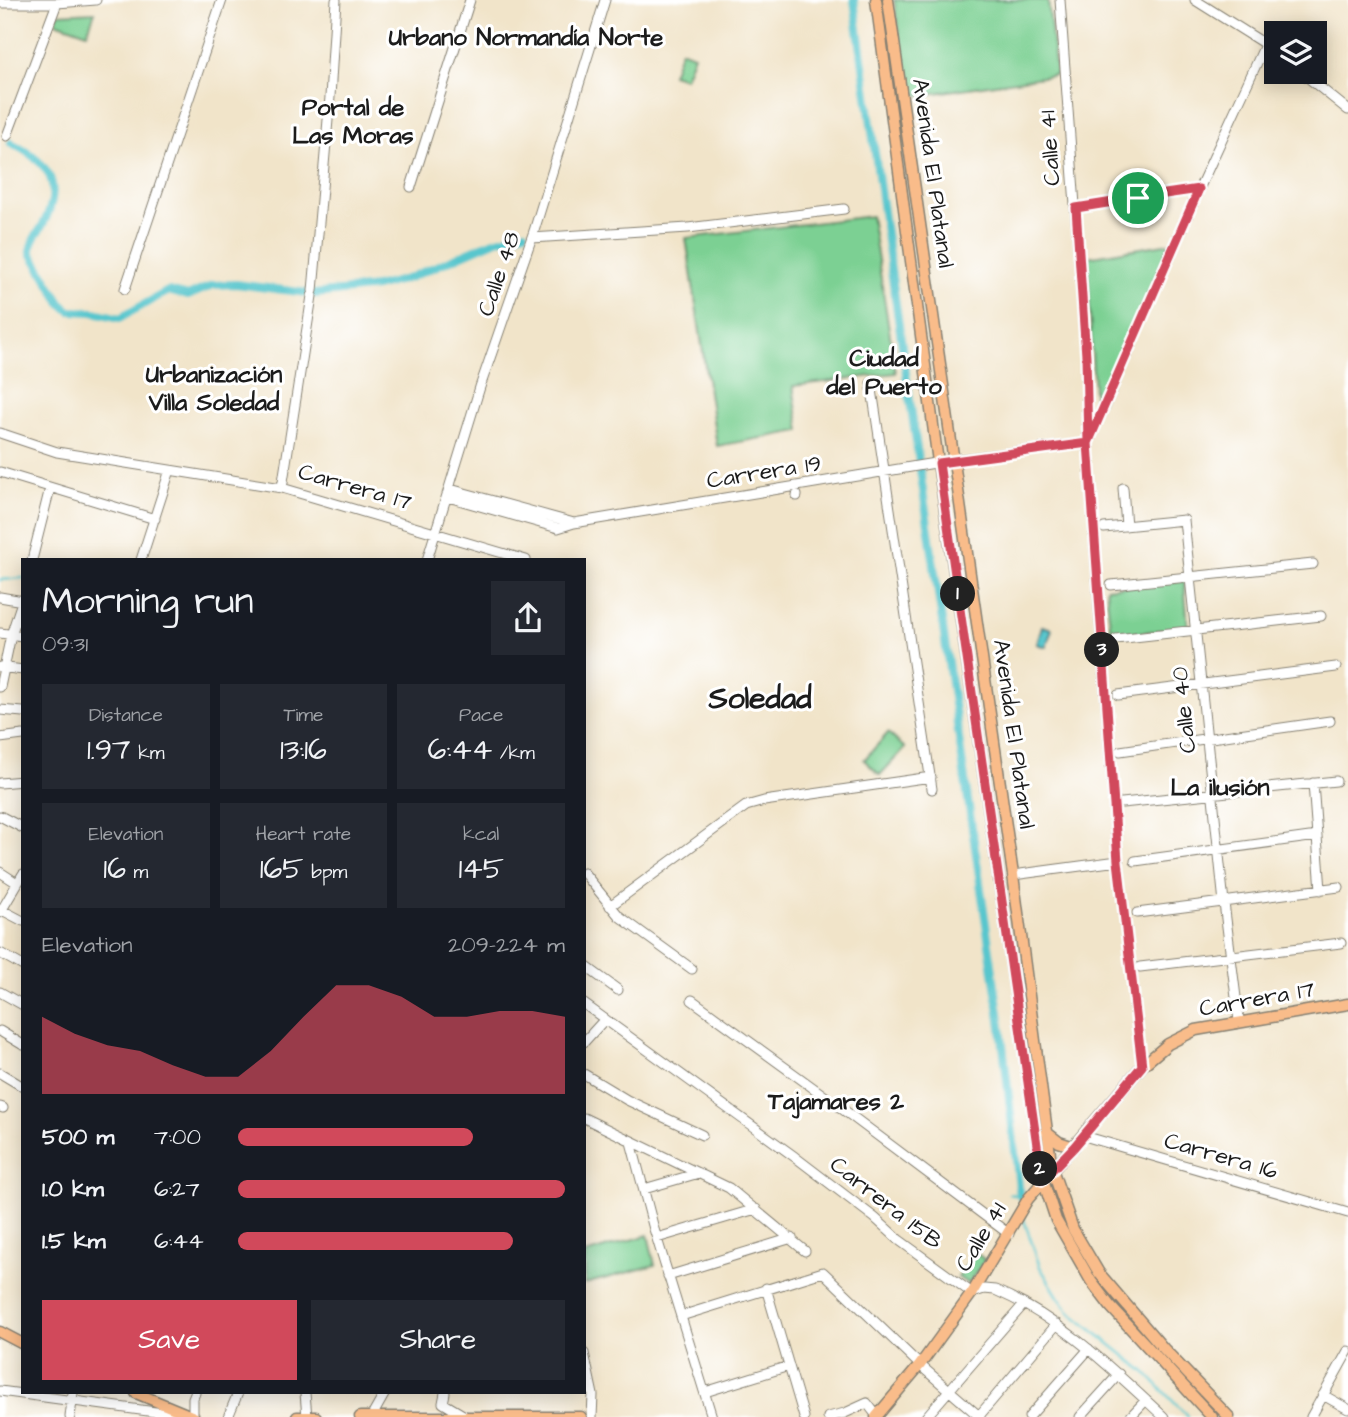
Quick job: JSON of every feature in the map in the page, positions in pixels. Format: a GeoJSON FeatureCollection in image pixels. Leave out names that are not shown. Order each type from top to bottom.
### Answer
{"type":"FeatureCollection","features":[{"type":"Feature","properties":{"kind":"main road","name":"Avenida El Platanal"},"geometry":{"type":"LineString","coordinates":[[876,0],[935,463],[1042,1180],[1062,1231],[1091,1281],[1110,1306],[1212,1417]]}},
{"type":"Feature","properties":{"kind":"main road","name":"Avenida El Platanal"},"geometry":{"type":"LineString","coordinates":[[888,0],[1042,1079],[1052,1169],[1073,1229],[1099,1273],[1164,1349],[1229,1417]]}},
{"type":"Feature","properties":{"kind":"main road","name":"Carrera 17"},"geometry":{"type":"LineString","coordinates":[[1142,1066],[1168,1044],[1196,1030],[1348,1004]]}},
{"type":"Feature","properties":{"kind":"main road","name":"Calle 41"},"geometry":{"type":"LineString","coordinates":[[877,1416],[920,1365],[972,1293],[1042,1180],[1084,1136],[1142,1066]]}},
{"type":"Feature","properties":{"kind":"main road"},"geometry":{"type":"LineString","coordinates":[[1046,1132],[1059,1142],[1074,1147]]}},
{"type":"Feature","properties":{"kind":"main road"},"geometry":{"type":"LineString","coordinates":[[0,1332],[21,1343]]}},
{"type":"Feature","properties":{"kind":"main road"},"geometry":{"type":"LineString","coordinates":[[153,1396],[194,1417]]}},
{"type":"Feature","properties":{"kind":"main road"},"geometry":{"type":"LineString","coordinates":[[297,1417],[316,1417]]}},
{"type":"Feature","properties":{"kind":"main road"},"geometry":{"type":"LineString","coordinates":[[360,1417],[581,1417]]}},
{"type":"Feature","properties":{"kind":"street"},"geometry":{"type":"LineString","coordinates":[[0,3],[96,0]]}},
{"type":"Feature","properties":{"kind":"street"},"geometry":{"type":"LineString","coordinates":[[125,289],[222,0]]}},
{"type":"Feature","properties":{"kind":"street"},"geometry":{"type":"LineString","coordinates":[[282,488],[313,294],[336,0]]}},
{"type":"Feature","properties":{"kind":"street"},"geometry":{"type":"LineString","coordinates":[[411,187],[470,0]]}},
{"type":"Feature","properties":{"kind":"street","name":"Calle 48"},"geometry":{"type":"LineString","coordinates":[[428,558],[480,387],[532,237],[605,0]]}},
{"type":"Feature","properties":{"kind":"street","name":"Calle 41"},"geometry":{"type":"LineString","coordinates":[[1060,0],[1118,861],[1142,1066]]}},
{"type":"Feature","properties":{"kind":"street"},"geometry":{"type":"LineString","coordinates":[[1195,0],[1264,42]]}},
{"type":"Feature","properties":{"kind":"street"},"geometry":{"type":"LineString","coordinates":[[7,136],[62,2]]}},
{"type":"Feature","properties":{"kind":"street"},"geometry":{"type":"LineString","coordinates":[[1088,443],[1264,47]]}},
{"type":"Feature","properties":{"kind":"street"},"geometry":{"type":"LineString","coordinates":[[1316,84],[1348,110]]}},
{"type":"Feature","properties":{"kind":"street"},"geometry":{"type":"LineString","coordinates":[[1076,208],[1199,189]]}},
{"type":"Feature","properties":{"kind":"street"},"geometry":{"type":"LineString","coordinates":[[532,237],[688,228],[844,209]]}},
{"type":"Feature","properties":{"kind":"street"},"geometry":{"type":"LineString","coordinates":[[872,383],[932,789]]}},
{"type":"Feature","properties":{"kind":"street","name":"Carrera 17"},"geometry":{"type":"LineString","coordinates":[[0,433],[57,452],[282,488],[520,558]]}},
{"type":"Feature","properties":{"kind":"street","name":"Carrera 19"},"geometry":{"type":"LineString","coordinates":[[449,493],[569,524],[953,460],[1088,443]]}},
{"type":"Feature","properties":{"kind":"street"},"geometry":{"type":"LineString","coordinates":[[142,558],[170,470]]}},
{"type":"Feature","properties":{"kind":"street"},"geometry":{"type":"LineString","coordinates":[[0,472],[155,519]]}},
{"type":"Feature","properties":{"kind":"street"},"geometry":{"type":"LineString","coordinates":[[32,558],[50,488]]}},
{"type":"Feature","properties":{"kind":"street"},"geometry":{"type":"LineString","coordinates":[[1104,528],[1126,526],[1124,488]]}},
{"type":"Feature","properties":{"kind":"street","name":"Calle 40"},"geometry":{"type":"LineString","coordinates":[[1126,526],[1184,520],[1188,576],[1239,1021]]}},
{"type":"Feature","properties":{"kind":"street"},"geometry":{"type":"LineString","coordinates":[[1111,584],[1313,564]]}},
{"type":"Feature","properties":{"kind":"street"},"geometry":{"type":"LineString","coordinates":[[0,597],[21,600]]}},
{"type":"Feature","properties":{"kind":"street"},"geometry":{"type":"LineString","coordinates":[[0,687],[2,668],[21,606]]}},
{"type":"Feature","properties":{"kind":"street"},"geometry":{"type":"LineString","coordinates":[[1116,639],[1321,616]]}},
{"type":"Feature","properties":{"kind":"street"},"geometry":{"type":"LineString","coordinates":[[0,633],[21,636]]}},
{"type":"Feature","properties":{"kind":"street"},"geometry":{"type":"LineString","coordinates":[[1118,695],[1336,667]]}},
{"type":"Feature","properties":{"kind":"street"},"geometry":{"type":"LineString","coordinates":[[2,668],[21,670]]}},
{"type":"Feature","properties":{"kind":"street"},"geometry":{"type":"LineString","coordinates":[[0,710],[21,712]]}},
{"type":"Feature","properties":{"kind":"street"},"geometry":{"type":"LineString","coordinates":[[1120,751],[1329,721]]}},
{"type":"Feature","properties":{"kind":"street"},"geometry":{"type":"LineString","coordinates":[[0,738],[21,736]]}},
{"type":"Feature","properties":{"kind":"street"},"geometry":{"type":"LineString","coordinates":[[610,906],[746,806],[764,800],[931,777]]}},
{"type":"Feature","properties":{"kind":"street"},"geometry":{"type":"LineString","coordinates":[[0,783],[21,781]]}},
{"type":"Feature","properties":{"kind":"street"},"geometry":{"type":"LineString","coordinates":[[1122,803],[1336,781]]}},
{"type":"Feature","properties":{"kind":"street"},"geometry":{"type":"LineString","coordinates":[[1313,783],[1321,890]]}},
{"type":"Feature","properties":{"kind":"street"},"geometry":{"type":"LineString","coordinates":[[0,816],[21,827]]}},
{"type":"Feature","properties":{"kind":"street"},"geometry":{"type":"LineString","coordinates":[[1135,860],[1317,836]]}},
{"type":"Feature","properties":{"kind":"street"},"geometry":{"type":"LineString","coordinates":[[1013,876],[1118,861]]}},
{"type":"Feature","properties":{"kind":"street"},"geometry":{"type":"LineString","coordinates":[[0,872],[17,883]]}},
{"type":"Feature","properties":{"kind":"street"},"geometry":{"type":"LineString","coordinates":[[586,876],[619,916],[692,969]]}},
{"type":"Feature","properties":{"kind":"street"},"geometry":{"type":"LineString","coordinates":[[21,877],[1,911],[21,920]]}},
{"type":"Feature","properties":{"kind":"street"},"geometry":{"type":"LineString","coordinates":[[1138,913],[1339,887]]}},
{"type":"Feature","properties":{"kind":"street"},"geometry":{"type":"LineString","coordinates":[[1140,967],[1341,943]]}},
{"type":"Feature","properties":{"kind":"street"},"geometry":{"type":"LineString","coordinates":[[0,953],[21,965]]}},
{"type":"Feature","properties":{"kind":"street"},"geometry":{"type":"LineString","coordinates":[[586,966],[618,990]]}},
{"type":"Feature","properties":{"kind":"street"},"geometry":{"type":"LineString","coordinates":[[0,992],[21,1004]]}},
{"type":"Feature","properties":{"kind":"street"},"geometry":{"type":"LineString","coordinates":[[692,1000],[1009,1234]]}},
{"type":"Feature","properties":{"kind":"street","name":"Carrera 15B"},"geometry":{"type":"LineString","coordinates":[[586,1005],[848,1196],[899,1240],[972,1293]]}},
{"type":"Feature","properties":{"kind":"street"},"geometry":{"type":"LineString","coordinates":[[586,1040],[605,1019]]}},
{"type":"Feature","properties":{"kind":"street"},"geometry":{"type":"LineString","coordinates":[[0,1031],[21,1044]]}},
{"type":"Feature","properties":{"kind":"street"},"geometry":{"type":"LineString","coordinates":[[0,1073],[20,1085]]}},
{"type":"Feature","properties":{"kind":"street"},"geometry":{"type":"LineString","coordinates":[[586,1075],[627,1100],[702,1135]]}},
{"type":"Feature","properties":{"kind":"street"},"geometry":{"type":"LineString","coordinates":[[586,1119],[729,1188],[805,1251]]}},
{"type":"Feature","properties":{"kind":"street","name":"Carrera 16"},"geometry":{"type":"LineString","coordinates":[[1084,1136],[1348,1213]]}},
{"type":"Feature","properties":{"kind":"street"},"geometry":{"type":"LineString","coordinates":[[631,1142],[668,1276],[712,1417]]}},
{"type":"Feature","properties":{"kind":"street"},"geometry":{"type":"LineString","coordinates":[[644,1189],[700,1172]]}},
{"type":"Feature","properties":{"kind":"street"},"geometry":{"type":"LineString","coordinates":[[657,1238],[756,1209]]}},
{"type":"Feature","properties":{"kind":"street"},"geometry":{"type":"LineString","coordinates":[[668,1276],[792,1238]]}},
{"type":"Feature","properties":{"kind":"street"},"geometry":{"type":"LineString","coordinates":[[681,1315],[823,1272],[979,1417],[1057,1324]]}},
{"type":"Feature","properties":{"kind":"street"},"geometry":{"type":"LineString","coordinates":[[766,1288],[804,1417]]}},
{"type":"Feature","properties":{"kind":"street"},"geometry":{"type":"LineString","coordinates":[[972,1293],[984,1289],[995,1290],[1057,1324],[1119,1374],[1164,1417]]}},
{"type":"Feature","properties":{"kind":"street"},"geometry":{"type":"LineString","coordinates":[[926,1417],[1024,1304]]}},
{"type":"Feature","properties":{"kind":"street"},"geometry":{"type":"LineString","coordinates":[[1029,1417],[1089,1349]]}},
{"type":"Feature","properties":{"kind":"street"},"geometry":{"type":"LineString","coordinates":[[1311,1417],[1348,1352]]}},
{"type":"Feature","properties":{"kind":"street"},"geometry":{"type":"LineString","coordinates":[[586,1362],[593,1395],[592,1417]]}},
{"type":"Feature","properties":{"kind":"street"},"geometry":{"type":"LineString","coordinates":[[705,1392],[789,1366]]}},
{"type":"Feature","properties":{"kind":"street"},"geometry":{"type":"LineString","coordinates":[[1080,1417],[1119,1374]]}},
{"type":"Feature","properties":{"kind":"street"},"geometry":{"type":"LineString","coordinates":[[0,1391],[21,1393]]}},
{"type":"Feature","properties":{"kind":"street"},"geometry":{"type":"LineString","coordinates":[[36,1394],[72,1397],[194,1417],[195,1394]]}},
{"type":"Feature","properties":{"kind":"street"},"geometry":{"type":"LineString","coordinates":[[228,1417],[238,1394]]}},
{"type":"Feature","properties":{"kind":"street"},"geometry":{"type":"LineString","coordinates":[[305,1394],[307,1416]]}},
{"type":"Feature","properties":{"kind":"street"},"geometry":{"type":"LineString","coordinates":[[372,1416],[384,1394]]}},
{"type":"Feature","properties":{"kind":"street"},"geometry":{"type":"LineString","coordinates":[[445,1394],[443,1403],[466,1416]]}},
{"type":"Feature","properties":{"kind":"street"},"geometry":{"type":"LineString","coordinates":[[1323,1395],[1348,1409]]}},
{"type":"Feature","properties":{"kind":"street"},"geometry":{"type":"LineString","coordinates":[[70,1417],[72,1397]]}},
{"type":"Feature","properties":{"kind":"street"},"geometry":{"type":"LineString","coordinates":[[1130,1417],[1146,1400]]}},
{"type":"Feature","properties":{"kind":"street"},"geometry":{"type":"LineString","coordinates":[[828,1417],[867,1403],[877,1416]]}},
{"type":"Feature","properties":{"kind":"green space"},"geometry":{"type":"Polygon","coordinates":[[[894,0],[1048,0],[1056,75],[908,97],[894,0]]]}},
{"type":"Feature","properties":{"kind":"green space"},"geometry":{"type":"Polygon","coordinates":[[[95,12],[87,33],[56,22],[58,14],[95,12]]]}},
{"type":"Feature","properties":{"kind":"green space"},"geometry":{"type":"Polygon","coordinates":[[[681,50],[694,55],[685,78],[672,74],[681,50]]]}},
{"type":"Feature","properties":{"kind":"green space"},"geometry":{"type":"Polygon","coordinates":[[[871,216],[896,373],[793,386],[800,431],[717,446],[686,238],[871,216]]]}},
{"type":"Feature","properties":{"kind":"green space"},"geometry":{"type":"Polygon","coordinates":[[[1170,243],[1111,382],[1095,412],[1087,257],[1170,243]]]}},
{"type":"Feature","properties":{"kind":"green space"},"geometry":{"type":"Polygon","coordinates":[[[1184,580],[1188,628],[1111,635],[1106,588],[1184,580]]]}},
{"type":"Feature","properties":{"kind":"green space"},"geometry":{"type":"Polygon","coordinates":[[[888,733],[905,748],[880,775],[864,760],[888,733]]]}},
{"type":"Feature","properties":{"kind":"green space"},"geometry":{"type":"Polygon","coordinates":[[[648,1235],[655,1265],[586,1284],[586,1254],[648,1235]]]}},
{"type":"Feature","properties":{"kind":"green space"},"geometry":{"type":"Polygon","coordinates":[[[975,1252],[985,1260],[968,1284],[958,1277],[975,1252]]]}},
{"type":"Feature","properties":{"kind":"water"},"geometry":{"type":"Polygon","coordinates":[[[1042,626],[1052,629],[1046,647],[1037,644],[1042,626]]]}},
{"type":"Feature","properties":{"kind":"waterway"},"geometry":{"type":"LineString","coordinates":[[854,0],[1001,1027],[1020,1196]]}},
{"type":"Feature","properties":{"kind":"waterway"},"geometry":{"type":"LineString","coordinates":[[11,143],[36,159],[50,177],[52,200],[41,228],[32,242],[31,253],[61,303],[70,311],[94,312],[120,318],[168,291],[188,296],[213,285],[236,284],[315,294],[376,287],[409,278],[494,241],[525,232]]}},
{"type":"Feature","properties":{"kind":"waterway"},"geometry":{"type":"LineString","coordinates":[[0,580],[21,578]]}},
{"type":"Feature","properties":{"kind":"waterway"},"geometry":{"type":"LineString","coordinates":[[1009,1194],[1020,1196],[1021,1203]]}},
{"type":"Feature","properties":{"kind":"waterway"},"geometry":{"type":"LineString","coordinates":[[1023,1217],[1040,1267],[1072,1314],[1144,1371],[1188,1417]]}},
{"type":"Feature","properties":{"kind":"district","name":"Urbano Normandía Norte"},"geometry":{"type":"Point","coordinates":[526,38]}},
{"type":"Feature","properties":{"kind":"district","name":"Portal de Las Moras"},"geometry":{"type":"Point","coordinates":[353,122]}},
{"type":"Feature","properties":{"kind":"district","name":"Ciudad del Puerto"},"geometry":{"type":"Point","coordinates":[884,373]}},
{"type":"Feature","properties":{"kind":"district","name":"Urbanización Villa Soledad"},"geometry":{"type":"Point","coordinates":[214,389]}},
{"type":"Feature","properties":{"kind":"district","name":"Soledad"},"geometry":{"type":"Point","coordinates":[760,699]}},
{"type":"Feature","properties":{"kind":"district","name":"La ilusión"},"geometry":{"type":"Point","coordinates":[1220,788]}},
{"type":"Feature","properties":{"kind":"district","name":"Tajamares 2"},"geometry":{"type":"Point","coordinates":[836,1102]}},
{"type":"Feature","properties":{"kind":"route"},"geometry":{"type":"LineString","coordinates":[[1138,198],[1076,208],[1086,356],[1088,443],[939,463],[1042,1180],[1074,1147],[1142,1066],[1118,861],[1088,443],[1199,189],[1138,198]]}}]}
